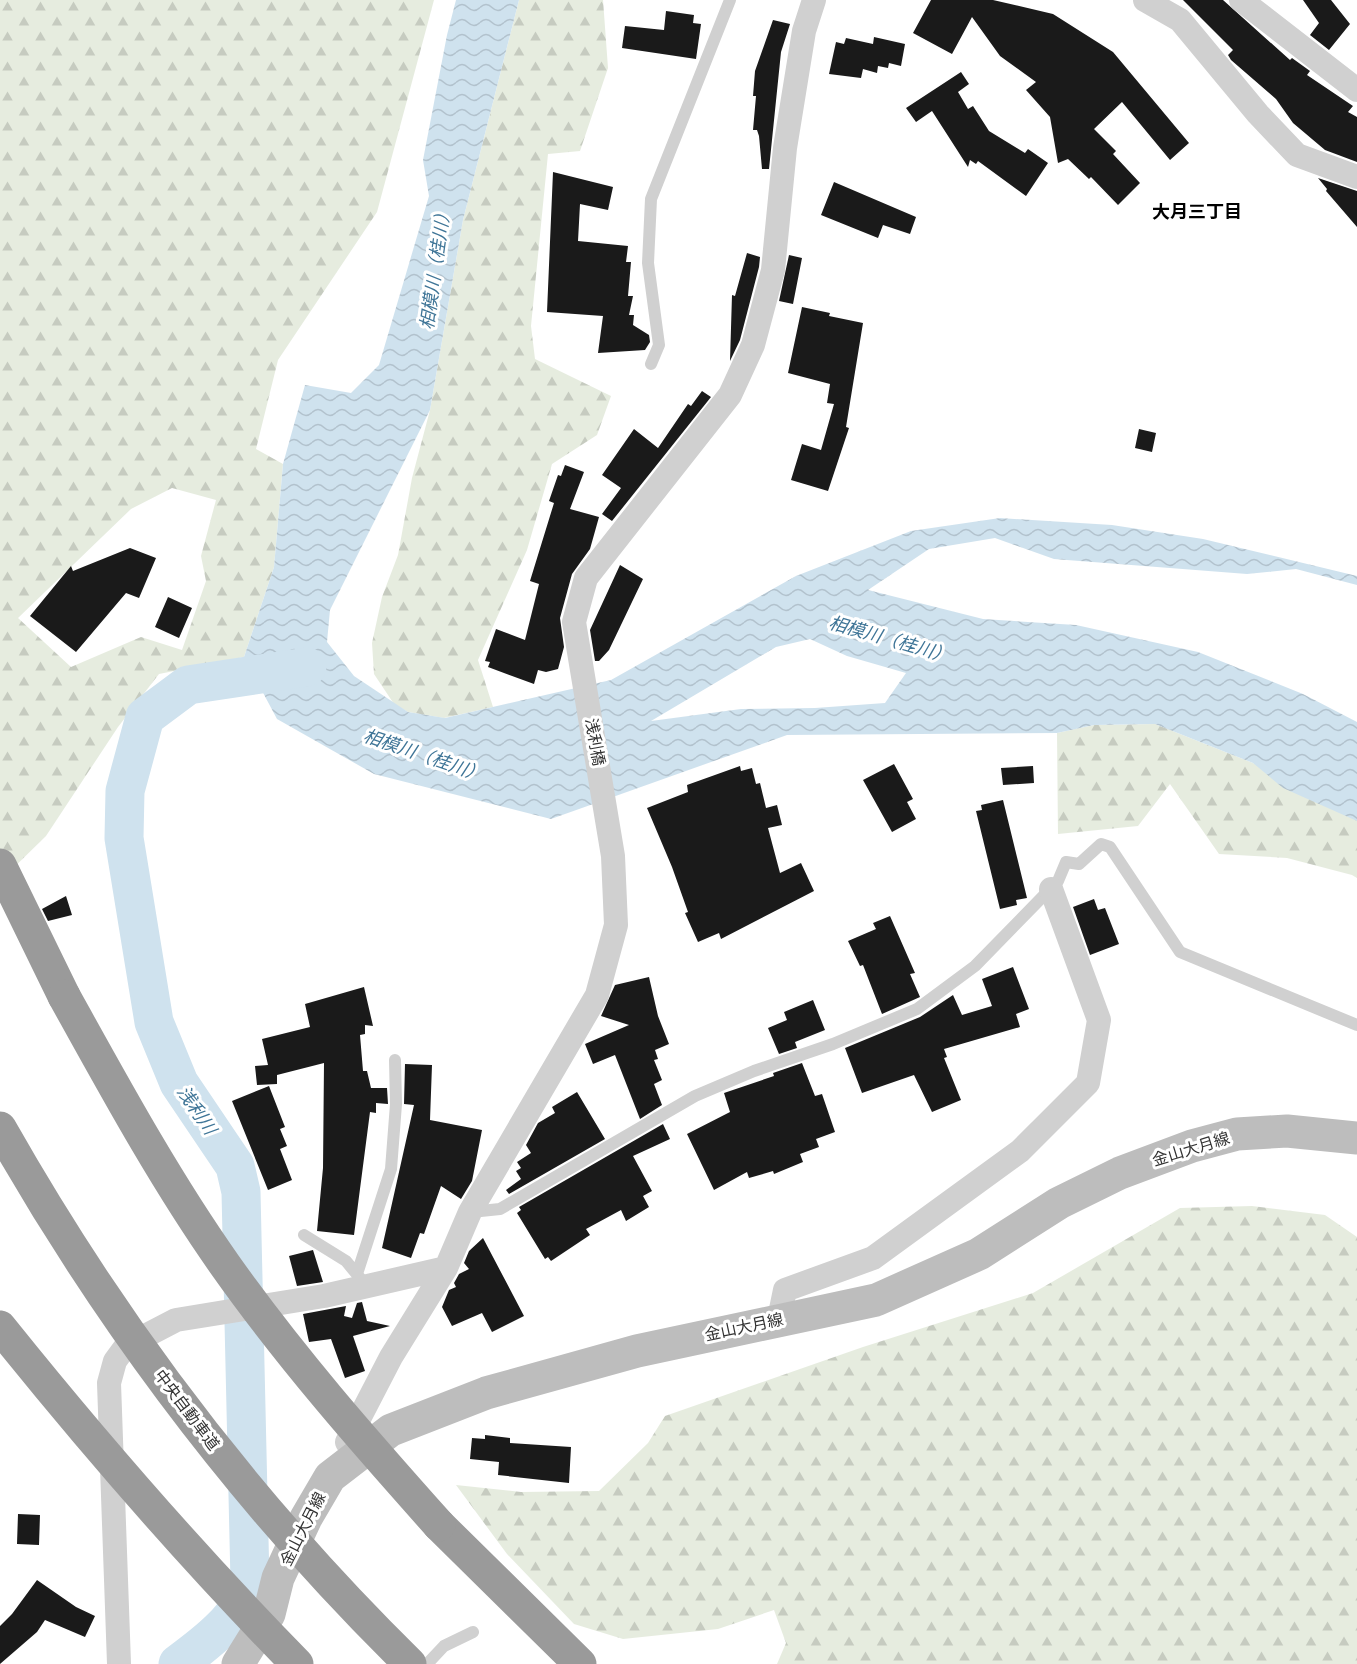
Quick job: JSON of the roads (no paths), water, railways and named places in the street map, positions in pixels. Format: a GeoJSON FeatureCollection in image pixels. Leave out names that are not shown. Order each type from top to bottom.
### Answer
{"type":"FeatureCollection","features":[{"type":"Feature","properties":{"kind":"highway"},"geometry":{"type":"LineString","coordinates":[[0,865],[64,996],[142,1136],[225,1264],[325,1396],[439,1524],[580,1664]]}},
{"type":"Feature","properties":{"kind":"highway","name":"中央自動車道"},"geometry":{"type":"LineString","coordinates":[[0,1128],[44,1205],[130,1334],[231,1468],[308,1558],[410,1664]]}},
{"type":"Feature","properties":{"kind":"highway"},"geometry":{"type":"LineString","coordinates":[[0,1327],[80,1425],[172,1531],[297,1664]]}},
{"type":"Feature","properties":{"kind":"main road","name":"金山大月線"},"geometry":{"type":"LineString","coordinates":[[238,1664],[269,1614],[278,1578],[306,1518],[330,1477],[391,1430],[486,1393],[637,1351],[876,1300],[979,1254],[1059,1203],[1109,1178],[1191,1146],[1237,1134],[1287,1131],[1357,1138]]}},
{"type":"Feature","properties":{"kind":"street","name":"浅利橋"},"geometry":{"type":"LineString","coordinates":[[330,1477],[382,1374],[446,1268],[470,1212],[597,995],[616,926],[612,848],[574,622],[586,578],[730,395],[753,345],[772,270],[785,148],[804,31],[814,0]]}},
{"type":"Feature","properties":{"kind":"street"},"geometry":{"type":"LineString","coordinates":[[1145,0],[1180,20],[1257,114],[1297,155],[1357,177]]}},
{"type":"Feature","properties":{"kind":"street"},"geometry":{"type":"LineString","coordinates":[[1241,0],[1357,90]]}},
{"type":"Feature","properties":{"kind":"street"},"geometry":{"type":"LineString","coordinates":[[779,1319],[785,1290],[873,1258],[1020,1151],[1088,1083],[1100,1020],[1050,889]]}},
{"type":"Feature","properties":{"kind":"street"},"geometry":{"type":"LineString","coordinates":[[119,1664],[109,1383],[115,1361],[126,1346],[176,1320],[324,1296],[361,1280],[446,1268]]}},
{"type":"Feature","properties":{"kind":"lane"},"geometry":{"type":"LineString","coordinates":[[651,364],[659,345],[648,263],[651,199],[730,0]]}},
{"type":"Feature","properties":{"kind":"lane"},"geometry":{"type":"LineString","coordinates":[[470,1212],[500,1209],[695,1096],[754,1071],[833,1044],[917,1009],[975,966],[1058,881],[1066,862],[1079,864],[1101,843],[1110,847],[1180,952],[1357,1025]]}},
{"type":"Feature","properties":{"kind":"lane"},"geometry":{"type":"LineString","coordinates":[[361,1280],[391,1168],[396,1104],[395,1060]]}},
{"type":"Feature","properties":{"kind":"lane"},"geometry":{"type":"LineString","coordinates":[[304,1235],[346,1261],[361,1280]]}},
{"type":"Feature","properties":{"kind":"lane"},"geometry":{"type":"LineString","coordinates":[[427,1664],[444,1646],[473,1632]]}},
{"type":"Feature","properties":{"kind":"water","name":"相模川（桂川）"},"geometry":{"type":"Polygon","coordinates":[[[456,0],[519,0],[463,220],[430,410],[330,610],[327,642],[354,676],[408,712],[445,718],[611,680],[796,576],[911,531],[1000,518],[1112,525],[1203,539],[1357,576],[1357,585],[1296,569],[1247,574],[1054,559],[995,538],[929,549],[868,590],[983,619],[1076,625],[1198,652],[1303,694],[1357,722],[1357,821],[1283,788],[1253,763],[1155,724],[1094,725],[1057,733],[787,735],[551,819],[374,774],[277,719],[244,657],[274,567],[283,464],[305,385],[351,393],[379,365],[429,196],[423,160],[456,0]],[[810,639],[776,647],[651,721],[741,709],[815,708],[885,703],[906,673],[847,656],[810,639]]]}},
{"type":"Feature","properties":{"kind":"waterway","name":"浅利川"},"geometry":{"type":"LineString","coordinates":[[178,1664],[211,1638],[231,1618],[246,1595],[250,1582],[241,1192],[235,1166],[179,1083],[154,1022],[124,838],[125,791],[145,717],[188,685],[307,667]]}},
{"type":"Feature","properties":{"kind":"district","name":"大月三丁目"},"geometry":{"type":"Point","coordinates":[1197,211]}}]}
